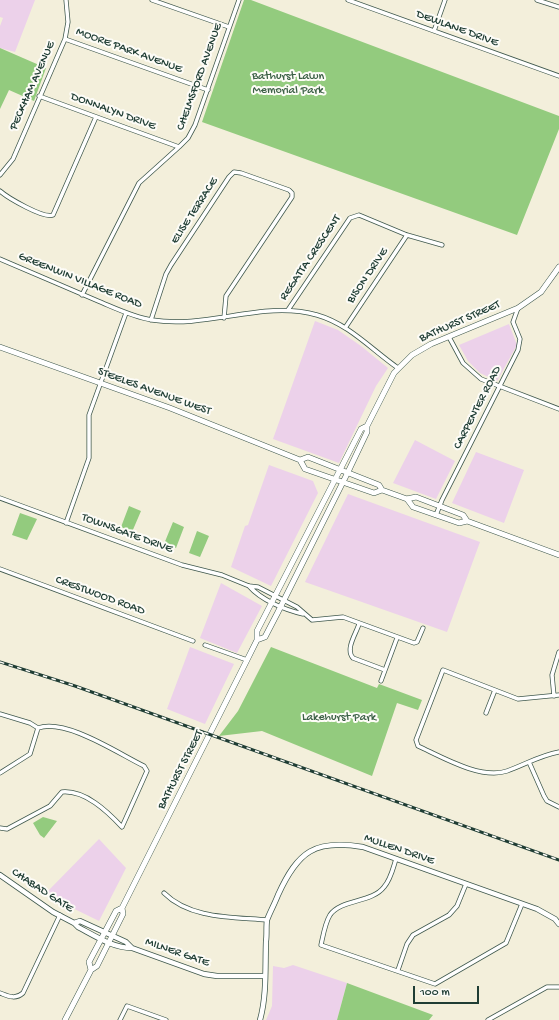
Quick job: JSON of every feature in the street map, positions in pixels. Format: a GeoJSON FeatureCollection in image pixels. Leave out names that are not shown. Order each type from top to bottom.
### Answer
{"type":"FeatureCollection","features":[{"type":"Feature","properties":{"kind":"main road","name":"BATHURST STREET"},"geometry":{"type":"LineString","coordinates":[[257,640],[265,637],[348,472],[366,432],[367,426],[387,385],[398,368],[412,355],[431,344],[518,308],[541,292],[559,268]]}},
{"type":"Feature","properties":{"kind":"main road","name":"STEELES AVENUE WEST"},"geometry":{"type":"LineString","coordinates":[[0,347],[100,383],[300,460],[305,468],[374,493],[382,490]]}},
{"type":"Feature","properties":{"kind":"main road","name":"BATHURST STREET"},"geometry":{"type":"LineString","coordinates":[[65,1020],[91,970],[97,966],[123,914],[122,908],[257,640],[257,631],[271,601],[361,429],[367,426]]}},
{"type":"Feature","properties":{"kind":"main road","name":"STEELES AVENUE WEST"},"geometry":{"type":"LineString","coordinates":[[300,460],[308,457],[379,485],[382,490],[407,499],[416,497],[463,515],[467,521]]}},
{"type":"Feature","properties":{"kind":"main road","name":"STEELES AVENUE WEST"},"geometry":{"type":"LineString","coordinates":[[407,499],[413,507],[459,523],[467,521],[559,555]]}},
{"type":"Feature","properties":{"kind":"main road","name":"BATHURST STREET"},"geometry":{"type":"LineString","coordinates":[[91,970],[89,962],[100,938],[116,911],[122,908]]}},
{"type":"Feature","properties":{"kind":"street","name":"PECKHAM AVENUE"},"geometry":{"type":"LineString","coordinates":[[0,175],[13,159],[65,39],[68,22],[66,0]]}},
{"type":"Feature","properties":{"kind":"street"},"geometry":{"type":"LineString","coordinates":[[152,0],[229,28]]}},
{"type":"Feature","properties":{"kind":"street","name":"CHELMSFORD AVENUE"},"geometry":{"type":"LineString","coordinates":[[82,294],[140,183],[188,138],[195,125],[239,0]]}},
{"type":"Feature","properties":{"kind":"street","name":"DEWLANE DRIVE"},"geometry":{"type":"LineString","coordinates":[[348,0],[559,76]]}},
{"type":"Feature","properties":{"kind":"street"},"geometry":{"type":"LineString","coordinates":[[434,31],[445,0]]}},
{"type":"Feature","properties":{"kind":"street"},"geometry":{"type":"LineString","coordinates":[[537,0],[559,7]]}},
{"type":"Feature","properties":{"kind":"street","name":"MOORE PARK AVENUE"},"geometry":{"type":"LineString","coordinates":[[65,39],[208,90]]}},
{"type":"Feature","properties":{"kind":"street","name":"DONNALYN DRIVE"},"geometry":{"type":"LineString","coordinates":[[39,96],[179,147]]}},
{"type":"Feature","properties":{"kind":"street"},"geometry":{"type":"LineString","coordinates":[[0,191],[9,199],[31,209],[45,215],[53,215],[96,117]]}},
{"type":"Feature","properties":{"kind":"street","name":"ELISE TERRACE"},"geometry":{"type":"LineString","coordinates":[[151,320],[166,274],[171,265],[229,177],[234,172],[241,173],[289,190],[292,193],[292,197],[226,296],[224,318]]}},
{"type":"Feature","properties":{"kind":"street","name":"REGATTA CRESCENT"},"geometry":{"type":"LineString","coordinates":[[288,310],[350,218],[359,215],[407,235],[442,245]]}},
{"type":"Feature","properties":{"kind":"street","name":"BISON DRIVE"},"geometry":{"type":"LineString","coordinates":[[345,328],[407,235]]}},
{"type":"Feature","properties":{"kind":"street","name":"GREENWIN VILLAGE ROAD"},"geometry":{"type":"LineString","coordinates":[[0,259],[126,313],[151,320],[190,322],[224,318],[260,311],[288,310],[318,315],[345,328],[362,339],[398,368]]}},
{"type":"Feature","properties":{"kind":"street","name":"CARPENTER ROAD"},"geometry":{"type":"LineString","coordinates":[[436,515],[439,506],[518,350],[520,339],[513,322],[518,308]]}},
{"type":"Feature","properties":{"kind":"street"},"geometry":{"type":"LineString","coordinates":[[66,523],[89,458],[89,415],[126,313]]}},
{"type":"Feature","properties":{"kind":"street"},"geometry":{"type":"LineString","coordinates":[[449,336],[463,363],[472,373],[487,382],[559,409]]}},
{"type":"Feature","properties":{"kind":"street","name":"TOWNSGATE DRIVE"},"geometry":{"type":"LineString","coordinates":[[0,498],[182,565],[222,575],[249,586],[258,587],[297,607],[312,620],[343,617],[397,638],[416,643],[423,628]]}},
{"type":"Feature","properties":{"kind":"street","name":"CRESTWOOD ROAD"},"geometry":{"type":"LineString","coordinates":[[0,569],[193,641]]}},
{"type":"Feature","properties":{"kind":"street","name":"TOWNSGATE DRIVE"},"geometry":{"type":"LineString","coordinates":[[249,586],[255,594],[281,606],[304,614]]}},
{"type":"Feature","properties":{"kind":"street"},"geometry":{"type":"LineString","coordinates":[[360,624],[350,648],[351,655],[353,658],[385,670]]}},
{"type":"Feature","properties":{"kind":"street"},"geometry":{"type":"LineString","coordinates":[[381,681],[397,638]]}},
{"type":"Feature","properties":{"kind":"street"},"geometry":{"type":"LineString","coordinates":[[205,645],[247,660]]}},
{"type":"Feature","properties":{"kind":"street"},"geometry":{"type":"LineString","coordinates":[[559,652],[552,675],[557,695],[518,699],[446,669],[442,670],[416,740],[416,744],[418,746],[485,773],[505,772],[559,752]]}},
{"type":"Feature","properties":{"kind":"street"},"geometry":{"type":"LineString","coordinates":[[486,713],[495,690]]}},
{"type":"Feature","properties":{"kind":"street"},"geometry":{"type":"LineString","coordinates":[[0,714],[30,722],[38,728],[56,727],[103,743],[144,766],[147,771],[122,827],[98,804],[68,792],[62,792],[50,806],[7,829],[0,828]]}},
{"type":"Feature","properties":{"kind":"street"},"geometry":{"type":"LineString","coordinates":[[0,773],[30,754],[38,728]]}},
{"type":"Feature","properties":{"kind":"street"},"geometry":{"type":"LineString","coordinates":[[529,762],[547,801],[559,807]]}},
{"type":"Feature","properties":{"kind":"street","name":"MULLEN DRIVE"},"geometry":{"type":"LineString","coordinates":[[260,1020],[264,1005],[267,920],[286,878],[297,862],[311,851],[328,844],[340,843],[363,847],[537,909],[559,924]]}},
{"type":"Feature","properties":{"kind":"street"},"geometry":{"type":"LineString","coordinates":[[396,859],[384,889],[362,900],[340,907],[330,916],[321,944],[435,984],[506,943],[522,904]]}},
{"type":"Feature","properties":{"kind":"street","name":"CHABAD GATE"},"geometry":{"type":"LineString","coordinates":[[0,875],[78,927],[109,942]]}},
{"type":"Feature","properties":{"kind":"street"},"geometry":{"type":"LineString","coordinates":[[398,970],[407,944],[413,935],[449,915],[457,906],[466,884]]}},
{"type":"Feature","properties":{"kind":"street"},"geometry":{"type":"LineString","coordinates":[[164,893],[172,902],[211,916],[267,920]]}},
{"type":"Feature","properties":{"kind":"street"},"geometry":{"type":"LineString","coordinates":[[0,992],[13,997],[19,997],[23,993],[60,915]]}},
{"type":"Feature","properties":{"kind":"street","name":"CHABAD GATE"},"geometry":{"type":"LineString","coordinates":[[74,923],[80,921],[112,936]]}},
{"type":"Feature","properties":{"kind":"street","name":"MILNER GATE"},"geometry":{"type":"LineString","coordinates":[[112,936],[126,942],[132,948]]}},
{"type":"Feature","properties":{"kind":"street","name":"MILNER GATE"},"geometry":{"type":"LineString","coordinates":[[109,942],[123,948],[132,948],[204,974],[217,976],[264,976]]}},
{"type":"Feature","properties":{"kind":"street"},"geometry":{"type":"LineString","coordinates":[[488,1020],[547,987],[559,987]]}},
{"type":"Feature","properties":{"kind":"street"},"geometry":{"type":"LineString","coordinates":[[120,1020],[127,1006],[166,1020]]}},
{"type":"Feature","properties":{"kind":"shaded area"},"geometry":{"type":"Polygon","coordinates":[[[0,0],[35,0],[15,52],[0,48],[0,26],[3,18],[0,17],[0,0]]]}},
{"type":"Feature","properties":{"kind":"shaded area"},"geometry":{"type":"Polygon","coordinates":[[[315,321],[338,330],[388,368],[376,386],[339,463],[273,439],[315,321]]]}},
{"type":"Feature","properties":{"kind":"shaded area"},"geometry":{"type":"Polygon","coordinates":[[[509,324],[517,345],[497,381],[480,373],[468,361],[459,345],[509,324]]]}},
{"type":"Feature","properties":{"kind":"shaded area"},"geometry":{"type":"Polygon","coordinates":[[[415,440],[455,461],[436,499],[393,483],[415,440]]]}},
{"type":"Feature","properties":{"kind":"shaded area"},"geometry":{"type":"Polygon","coordinates":[[[476,452],[524,470],[504,523],[452,503],[476,452]]]}},
{"type":"Feature","properties":{"kind":"shaded area"},"geometry":{"type":"Polygon","coordinates":[[[269,465],[313,481],[318,493],[271,586],[231,567],[245,526],[248,525],[269,465]]]}},
{"type":"Feature","properties":{"kind":"shaded area"},"geometry":{"type":"Polygon","coordinates":[[[348,494],[480,542],[447,632],[305,582],[348,494]]]}},
{"type":"Feature","properties":{"kind":"shaded area"},"geometry":{"type":"Polygon","coordinates":[[[221,583],[262,606],[237,653],[200,638],[221,583]]]}},
{"type":"Feature","properties":{"kind":"shaded area"},"geometry":{"type":"Polygon","coordinates":[[[190,647],[234,664],[205,724],[167,709],[190,647]]]}},
{"type":"Feature","properties":{"kind":"shaded area"},"geometry":{"type":"Polygon","coordinates":[[[99,839],[126,868],[99,921],[50,897],[48,891],[99,839]]]}},
{"type":"Feature","properties":{"kind":"shaded area"},"geometry":{"type":"Polygon","coordinates":[[[293,965],[347,983],[337,1020],[266,1020],[272,1006],[273,966],[284,968],[293,965]]]}},
{"type":"Feature","properties":{"kind":"green space","name":"Bathurst Lawn Memorial Park"},"geometry":{"type":"Polygon","coordinates":[[[244,0],[251,0],[559,116],[559,129],[517,235],[202,122],[244,0]]]}},
{"type":"Feature","properties":{"kind":"green space"},"geometry":{"type":"Polygon","coordinates":[[[0,48],[46,68],[34,101],[9,90],[0,109],[0,48]]]}},
{"type":"Feature","properties":{"kind":"green space"},"geometry":{"type":"Polygon","coordinates":[[[129,506],[141,511],[132,532],[121,527],[129,506]]]}},
{"type":"Feature","properties":{"kind":"green space"},"geometry":{"type":"Polygon","coordinates":[[[20,513],[37,519],[27,540],[12,535],[20,513]]]}},
{"type":"Feature","properties":{"kind":"green space"},"geometry":{"type":"Polygon","coordinates":[[[173,522],[184,527],[176,548],[164,544],[173,522]]]}},
{"type":"Feature","properties":{"kind":"green space"},"geometry":{"type":"Polygon","coordinates":[[[197,531],[209,536],[200,557],[189,553],[197,531]]]}},
{"type":"Feature","properties":{"kind":"green space","name":"Lakehurst Park"},"geometry":{"type":"Polygon","coordinates":[[[271,647],[377,688],[379,684],[422,700],[418,710],[397,703],[372,776],[262,731],[219,736],[238,711],[271,647]]]}},
{"type":"Feature","properties":{"kind":"green space"},"geometry":{"type":"Polygon","coordinates":[[[43,817],[57,821],[44,838],[40,835],[33,823],[43,817]]]}},
{"type":"Feature","properties":{"kind":"green space"},"geometry":{"type":"Polygon","coordinates":[[[347,983],[433,1015],[429,1020],[337,1020],[347,983]]]}},
{"type":"Feature","properties":{"kind":"railway"},"geometry":{"type":"LineString","coordinates":[[0,662],[75,686],[559,860]]}}]}
